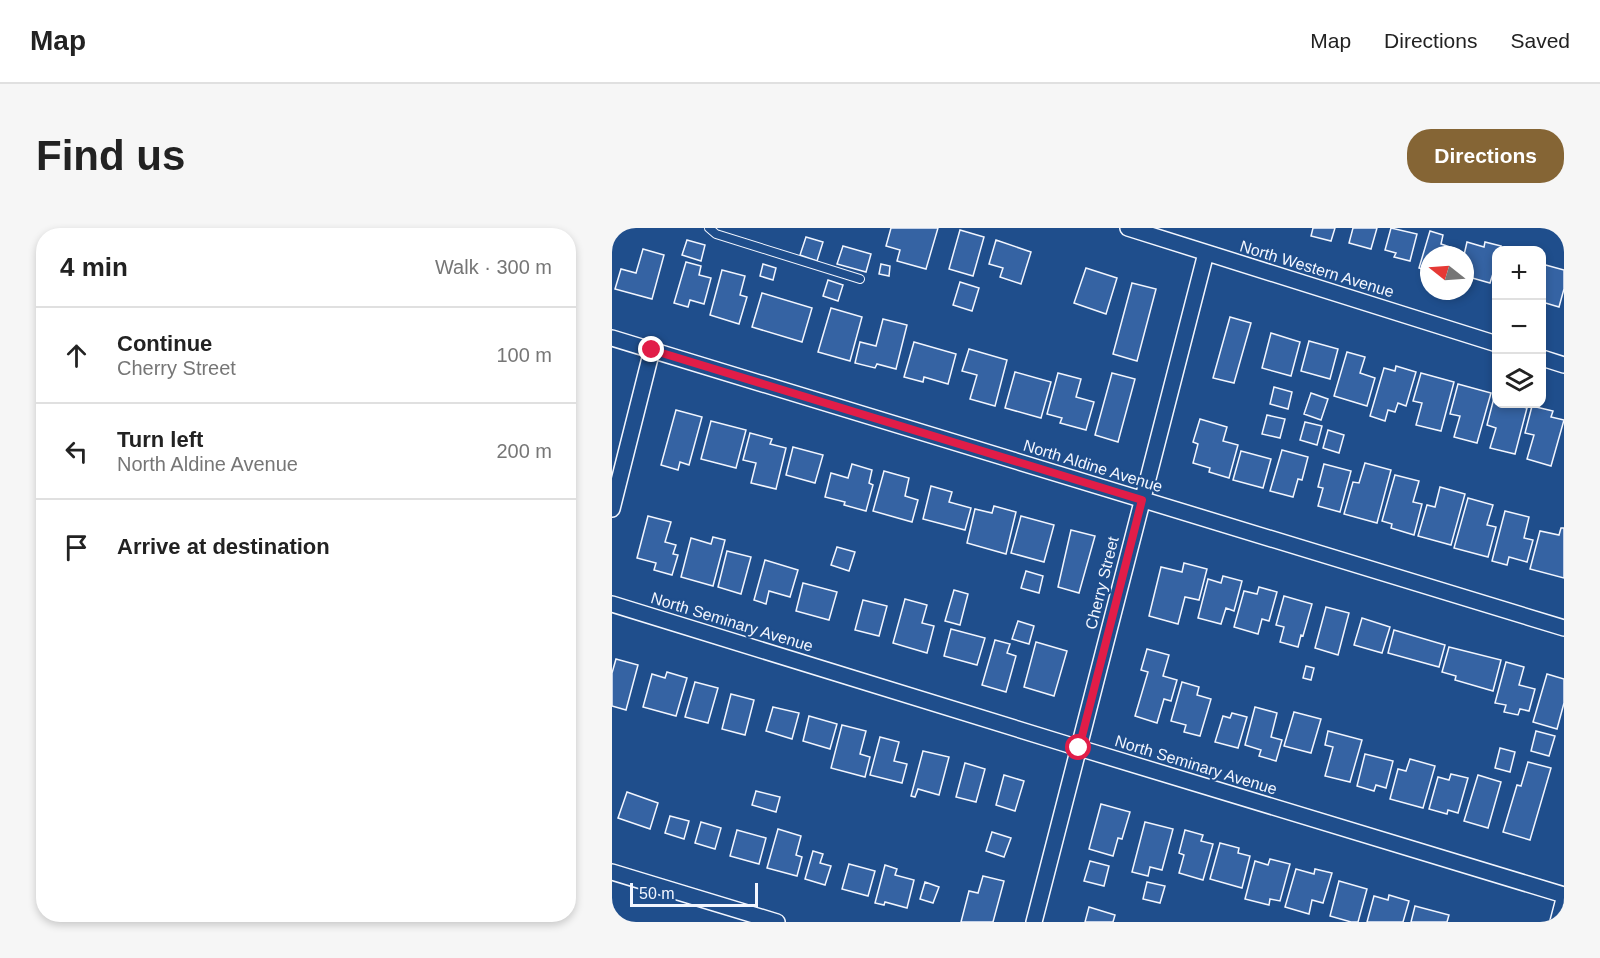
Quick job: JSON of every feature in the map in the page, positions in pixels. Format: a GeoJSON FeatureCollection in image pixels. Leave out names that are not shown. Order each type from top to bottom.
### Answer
{"type":"FeatureCollection","features":[{"type":"Feature","properties":{"kind":"street","name":"North Western Avenue"},"geometry":{"type":"LineString","coordinates":[[1128,228],[1160,233],[1206,253],[1492,342]]}},
{"type":"Feature","properties":{"kind":"street","name":"Cherry Street"},"geometry":{"type":"LineString","coordinates":[[1034,922],[1206,253]]}},
{"type":"Feature","properties":{"kind":"street","name":"North Aldine Avenue"},"geometry":{"type":"LineString","coordinates":[[612,338],[1564,628]]}},
{"type":"Feature","properties":{"kind":"street"},"geometry":{"type":"LineString","coordinates":[[612,509],[652,350]]}},
{"type":"Feature","properties":{"kind":"street"},"geometry":{"type":"LineString","coordinates":[[1546,359],[1564,365]]}},
{"type":"Feature","properties":{"kind":"street","name":"North Seminary Avenue"},"geometry":{"type":"LineString","coordinates":[[612,604],[1564,897]]}},
{"type":"Feature","properties":{"kind":"street"},"geometry":{"type":"LineString","coordinates":[[612,872],[777,922]]}},
{"type":"Feature","properties":{"kind":"street"},"geometry":{"type":"LineString","coordinates":[[1558,922],[1564,897]]}},
{"type":"Feature","properties":{"kind":"lane"},"geometry":{"type":"LineString","coordinates":[[709,228],[716,234],[860,279]]}},
{"type":"Feature","properties":{"kind":"building"},"geometry":{"type":"Polygon","coordinates":[[[891,228],[938,228],[926,269],[897,261],[900,250],[886,246],[891,228]]]}},
{"type":"Feature","properties":{"kind":"building"},"geometry":{"type":"Polygon","coordinates":[[[1313,228],[1335,228],[1331,241],[1311,236],[1313,228]]]}},
{"type":"Feature","properties":{"kind":"building"},"geometry":{"type":"Polygon","coordinates":[[[1353,228],[1377,228],[1371,249],[1349,243],[1353,228]]]}},
{"type":"Feature","properties":{"kind":"building"},"geometry":{"type":"Polygon","coordinates":[[[1391,228],[1417,234],[1410,261],[1394,257],[1396,253],[1385,250],[1391,228]]]}},
{"type":"Feature","properties":{"kind":"building"},"geometry":{"type":"Polygon","coordinates":[[[960,230],[984,237],[973,276],[949,269],[960,230]]]}},
{"type":"Feature","properties":{"kind":"building"},"geometry":{"type":"Polygon","coordinates":[[[1430,231],[1443,235],[1441,244],[1447,246],[1426,246],[1430,231]]]}},
{"type":"Feature","properties":{"kind":"building"},"geometry":{"type":"Polygon","coordinates":[[[806,237],[823,242],[817,261],[800,255],[806,237]]]}},
{"type":"Feature","properties":{"kind":"building"},"geometry":{"type":"Polygon","coordinates":[[[687,240],[705,245],[701,261],[682,255],[687,240]]]}},
{"type":"Feature","properties":{"kind":"building"},"geometry":{"type":"Polygon","coordinates":[[[996,240],[1031,252],[1021,284],[1000,277],[1003,268],[989,264],[996,240]]]}},
{"type":"Feature","properties":{"kind":"building"},"geometry":{"type":"Polygon","coordinates":[[[1467,242],[1484,247],[1485,242],[1501,246],[1492,246],[1490,283],[1474,279],[1474,246],[1466,246],[1467,242]]]}},
{"type":"Feature","properties":{"kind":"building"},"geometry":{"type":"Polygon","coordinates":[[[843,246],[871,254],[866,272],[837,264],[843,246]]]}},
{"type":"Feature","properties":{"kind":"building"},"geometry":{"type":"Polygon","coordinates":[[[643,249],[664,255],[652,299],[615,289],[621,269],[636,273],[643,249]]]}},
{"type":"Feature","properties":{"kind":"building"},"geometry":{"type":"Polygon","coordinates":[[[686,262],[701,266],[699,275],[711,278],[704,304],[690,300],[688,307],[674,303],[686,262]]]}},
{"type":"Feature","properties":{"kind":"building"},"geometry":{"type":"Polygon","coordinates":[[[763,264],[776,268],[773,280],[760,276],[763,264]]]}},
{"type":"Feature","properties":{"kind":"building"},"geometry":{"type":"Polygon","coordinates":[[[881,264],[890,266],[889,276],[879,274],[881,264]]]}},
{"type":"Feature","properties":{"kind":"building"},"geometry":{"type":"Polygon","coordinates":[[[1546,265],[1564,270],[1564,289],[1559,307],[1546,303],[1546,265]]]}},
{"type":"Feature","properties":{"kind":"building"},"geometry":{"type":"Polygon","coordinates":[[[1086,268],[1117,278],[1106,314],[1074,303],[1086,268]]]}},
{"type":"Feature","properties":{"kind":"building"},"geometry":{"type":"Polygon","coordinates":[[[722,270],[745,276],[740,295],[747,297],[739,324],[710,315],[722,270]]]}},
{"type":"Feature","properties":{"kind":"building"},"geometry":{"type":"Polygon","coordinates":[[[828,280],[843,285],[838,301],[823,296],[828,280]]]}},
{"type":"Feature","properties":{"kind":"building"},"geometry":{"type":"Polygon","coordinates":[[[960,282],[979,288],[972,311],[953,305],[960,282]]]}},
{"type":"Feature","properties":{"kind":"building"},"geometry":{"type":"Polygon","coordinates":[[[1132,283],[1156,289],[1137,361],[1113,354],[1132,283]]]}},
{"type":"Feature","properties":{"kind":"building"},"geometry":{"type":"Polygon","coordinates":[[[762,293],[812,308],[802,342],[752,327],[762,293]]]}},
{"type":"Feature","properties":{"kind":"building"},"geometry":{"type":"Polygon","coordinates":[[[831,308],[862,317],[850,361],[818,352],[831,308]]]}},
{"type":"Feature","properties":{"kind":"building"},"geometry":{"type":"Polygon","coordinates":[[[1230,317],[1251,323],[1234,383],[1213,378],[1230,317]]]}},
{"type":"Feature","properties":{"kind":"building"},"geometry":{"type":"Polygon","coordinates":[[[883,319],[907,325],[896,369],[877,364],[875,368],[855,363],[860,342],[876,346],[883,319]]]}},
{"type":"Feature","properties":{"kind":"building"},"geometry":{"type":"Polygon","coordinates":[[[1271,333],[1300,342],[1291,376],[1262,368],[1271,333]]]}},
{"type":"Feature","properties":{"kind":"building"},"geometry":{"type":"Polygon","coordinates":[[[1309,341],[1338,349],[1330,379],[1301,371],[1309,341]]]}},
{"type":"Feature","properties":{"kind":"building"},"geometry":{"type":"Polygon","coordinates":[[[914,342],[956,354],[948,384],[924,377],[923,382],[904,377],[914,342]]]}},
{"type":"Feature","properties":{"kind":"building"},"geometry":{"type":"Polygon","coordinates":[[[969,349],[1007,360],[995,406],[970,399],[977,375],[962,371],[969,349]]]}},
{"type":"Feature","properties":{"kind":"building"},"geometry":{"type":"Polygon","coordinates":[[[1347,352],[1365,357],[1360,373],[1375,378],[1367,406],[1334,396],[1347,352]]]}},
{"type":"Feature","properties":{"kind":"building"},"geometry":{"type":"Polygon","coordinates":[[[1396,366],[1416,372],[1406,406],[1398,403],[1395,412],[1388,410],[1385,421],[1370,416],[1384,368],[1395,371],[1396,366]]]}},
{"type":"Feature","properties":{"kind":"building"},"geometry":{"type":"Polygon","coordinates":[[[1015,372],[1051,382],[1041,418],[1005,408],[1015,372]]]}},
{"type":"Feature","properties":{"kind":"building"},"geometry":{"type":"Polygon","coordinates":[[[1058,373],[1081,379],[1076,397],[1094,402],[1086,430],[1060,423],[1062,418],[1047,414],[1058,373]]]}},
{"type":"Feature","properties":{"kind":"building"},"geometry":{"type":"Polygon","coordinates":[[[1112,373],[1135,379],[1118,442],[1095,435],[1112,373]]]}},
{"type":"Feature","properties":{"kind":"building"},"geometry":{"type":"Polygon","coordinates":[[[1421,373],[1454,382],[1441,431],[1416,425],[1422,403],[1413,401],[1421,373]]]}},
{"type":"Feature","properties":{"kind":"building"},"geometry":{"type":"Polygon","coordinates":[[[1458,384],[1491,393],[1477,443],[1454,437],[1460,416],[1450,414],[1458,384]]]}},
{"type":"Feature","properties":{"kind":"building"},"geometry":{"type":"Polygon","coordinates":[[[1274,387],[1292,392],[1288,409],[1270,404],[1274,387]]]}},
{"type":"Feature","properties":{"kind":"building"},"geometry":{"type":"Polygon","coordinates":[[[1311,393],[1328,399],[1321,420],[1304,414],[1311,393]]]}},
{"type":"Feature","properties":{"kind":"building"},"geometry":{"type":"Polygon","coordinates":[[[1492,406],[1492,408],[1527,408],[1515,454],[1490,448],[1496,428],[1487,425],[1492,406]]]}},
{"type":"Feature","properties":{"kind":"building"},"geometry":{"type":"Polygon","coordinates":[[[1531,408],[1553,411],[1551,417],[1564,420],[1551,466],[1527,459],[1534,435],[1525,433],[1531,408]]]}},
{"type":"Feature","properties":{"kind":"building"},"geometry":{"type":"Polygon","coordinates":[[[676,410],[702,417],[689,465],[680,462],[678,470],[661,465],[676,410]]]}},
{"type":"Feature","properties":{"kind":"building"},"geometry":{"type":"Polygon","coordinates":[[[1267,415],[1285,419],[1280,438],[1262,434],[1267,415]]]}},
{"type":"Feature","properties":{"kind":"building"},"geometry":{"type":"Polygon","coordinates":[[[1200,419],[1227,427],[1223,441],[1238,445],[1229,478],[1209,472],[1210,468],[1193,463],[1198,444],[1193,442],[1200,419]]]}},
{"type":"Feature","properties":{"kind":"building"},"geometry":{"type":"Polygon","coordinates":[[[711,421],[746,430],[736,468],[701,459],[711,421]]]}},
{"type":"Feature","properties":{"kind":"building"},"geometry":{"type":"Polygon","coordinates":[[[1305,422],[1322,426],[1317,445],[1300,440],[1305,422]]]}},
{"type":"Feature","properties":{"kind":"building"},"geometry":{"type":"Polygon","coordinates":[[[1328,430],[1344,435],[1339,453],[1323,448],[1328,430]]]}},
{"type":"Feature","properties":{"kind":"building"},"geometry":{"type":"Polygon","coordinates":[[[750,433],[772,439],[770,444],[786,448],[776,489],[751,483],[756,463],[743,460],[750,433]]]}},
{"type":"Feature","properties":{"kind":"building"},"geometry":{"type":"Polygon","coordinates":[[[793,447],[823,455],[815,483],[786,475],[793,447]]]}},
{"type":"Feature","properties":{"kind":"building"},"geometry":{"type":"Polygon","coordinates":[[[1282,450],[1308,457],[1302,480],[1298,479],[1293,497],[1270,491],[1282,450]]]}},
{"type":"Feature","properties":{"kind":"building"},"geometry":{"type":"Polygon","coordinates":[[[1241,451],[1271,459],[1263,488],[1233,480],[1241,451]]]}},
{"type":"Feature","properties":{"kind":"building"},"geometry":{"type":"Polygon","coordinates":[[[1365,463],[1391,470],[1377,523],[1344,514],[1353,482],[1359,483],[1365,463]]]}},
{"type":"Feature","properties":{"kind":"building"},"geometry":{"type":"Polygon","coordinates":[[[852,464],[872,470],[869,483],[873,485],[866,511],[825,497],[831,473],[848,478],[852,464]]]}},
{"type":"Feature","properties":{"kind":"building"},"geometry":{"type":"Polygon","coordinates":[[[1324,464],[1351,471],[1340,512],[1318,506],[1323,488],[1318,487],[1324,464]]]}},
{"type":"Feature","properties":{"kind":"building"},"geometry":{"type":"Polygon","coordinates":[[[884,471],[909,478],[905,496],[918,500],[912,522],[873,511],[884,471]]]}},
{"type":"Feature","properties":{"kind":"building"},"geometry":{"type":"Polygon","coordinates":[[[1395,475],[1419,481],[1413,502],[1422,504],[1414,535],[1391,528],[1392,524],[1382,521],[1395,475]]]}},
{"type":"Feature","properties":{"kind":"building"},"geometry":{"type":"Polygon","coordinates":[[[931,486],[952,492],[949,502],[971,508],[965,530],[923,519],[931,486]]]}},
{"type":"Feature","properties":{"kind":"building"},"geometry":{"type":"Polygon","coordinates":[[[1440,487],[1465,494],[1451,545],[1418,536],[1427,505],[1435,507],[1440,487]]]}},
{"type":"Feature","properties":{"kind":"building"},"geometry":{"type":"Polygon","coordinates":[[[1468,498],[1493,505],[1487,525],[1496,527],[1488,557],[1454,548],[1468,498]]]}},
{"type":"Feature","properties":{"kind":"building"},"geometry":{"type":"Polygon","coordinates":[[[994,506],[1016,512],[1006,554],[967,543],[975,509],[992,513],[994,506]]]}},
{"type":"Feature","properties":{"kind":"building"},"geometry":{"type":"Polygon","coordinates":[[[1505,511],[1529,517],[1524,538],[1533,540],[1527,562],[1509,557],[1507,565],[1492,561],[1505,511]]]}},
{"type":"Feature","properties":{"kind":"building"},"geometry":{"type":"Polygon","coordinates":[[[648,516],[671,522],[665,542],[676,545],[673,554],[678,555],[672,575],[654,570],[656,563],[637,558],[648,516]]]}},
{"type":"Feature","properties":{"kind":"building"},"geometry":{"type":"Polygon","coordinates":[[[1021,516],[1054,525],[1044,562],[1011,553],[1021,516]]]}},
{"type":"Feature","properties":{"kind":"building"},"geometry":{"type":"Polygon","coordinates":[[[1561,528],[1564,528],[1564,578],[1530,569],[1540,531],[1559,535],[1561,528]]]}},
{"type":"Feature","properties":{"kind":"building"},"geometry":{"type":"Polygon","coordinates":[[[1071,530],[1095,536],[1079,593],[1058,587],[1071,530]]]}},
{"type":"Feature","properties":{"kind":"building"},"geometry":{"type":"Polygon","coordinates":[[[713,537],[725,540],[713,586],[681,577],[691,538],[711,544],[713,537]]]}},
{"type":"Feature","properties":{"kind":"building"},"geometry":{"type":"Polygon","coordinates":[[[837,547],[855,552],[849,571],[831,565],[837,547]]]}},
{"type":"Feature","properties":{"kind":"building"},"geometry":{"type":"Polygon","coordinates":[[[727,551],[751,557],[741,594],[718,587],[727,551]]]}},
{"type":"Feature","properties":{"kind":"building"},"geometry":{"type":"Polygon","coordinates":[[[765,560],[798,570],[790,597],[769,591],[766,604],[754,600],[765,560]]]}},
{"type":"Feature","properties":{"kind":"building"},"geometry":{"type":"Polygon","coordinates":[[[1184,563],[1207,569],[1199,600],[1185,597],[1178,624],[1149,616],[1161,567],[1182,572],[1184,563]]]}},
{"type":"Feature","properties":{"kind":"building"},"geometry":{"type":"Polygon","coordinates":[[[1026,571],[1043,576],[1039,593],[1021,588],[1026,571]]]}},
{"type":"Feature","properties":{"kind":"building"},"geometry":{"type":"Polygon","coordinates":[[[1223,576],[1242,581],[1234,611],[1226,608],[1221,624],[1198,618],[1208,579],[1221,583],[1223,576]]]}},
{"type":"Feature","properties":{"kind":"building"},"geometry":{"type":"Polygon","coordinates":[[[803,583],[837,592],[829,620],[796,611],[803,583]]]}},
{"type":"Feature","properties":{"kind":"building"},"geometry":{"type":"Polygon","coordinates":[[[1259,587],[1277,592],[1269,621],[1262,619],[1258,634],[1234,627],[1244,591],[1257,594],[1259,587]]]}},
{"type":"Feature","properties":{"kind":"building"},"geometry":{"type":"Polygon","coordinates":[[[954,590],[968,594],[960,625],[945,621],[954,590]]]}},
{"type":"Feature","properties":{"kind":"building"},"geometry":{"type":"Polygon","coordinates":[[[1284,596],[1312,604],[1298,647],[1280,642],[1284,627],[1276,625],[1284,596]]]}},
{"type":"Feature","properties":{"kind":"building"},"geometry":{"type":"Polygon","coordinates":[[[905,599],[927,605],[922,623],[934,626],[927,653],[893,643],[905,599]]]}},
{"type":"Feature","properties":{"kind":"building"},"geometry":{"type":"Polygon","coordinates":[[[863,600],[887,606],[879,636],[855,630],[863,600]]]}},
{"type":"Feature","properties":{"kind":"building"},"geometry":{"type":"Polygon","coordinates":[[[1326,607],[1349,613],[1338,655],[1315,648],[1326,607]]]}},
{"type":"Feature","properties":{"kind":"building"},"geometry":{"type":"Polygon","coordinates":[[[1362,618],[1390,627],[1382,653],[1354,645],[1362,618]]]}},
{"type":"Feature","properties":{"kind":"building"},"geometry":{"type":"Polygon","coordinates":[[[1018,621],[1034,626],[1029,644],[1012,639],[1018,621]]]}},
{"type":"Feature","properties":{"kind":"building"},"geometry":{"type":"Polygon","coordinates":[[[951,629],[985,638],[977,665],[944,656],[951,629]]]}},
{"type":"Feature","properties":{"kind":"building"},"geometry":{"type":"Polygon","coordinates":[[[1394,630],[1445,645],[1439,667],[1388,653],[1394,630]]]}},
{"type":"Feature","properties":{"kind":"building"},"geometry":{"type":"Polygon","coordinates":[[[995,640],[1010,644],[1007,653],[1016,656],[1006,692],[982,685],[995,640]]]}},
{"type":"Feature","properties":{"kind":"building"},"geometry":{"type":"Polygon","coordinates":[[[1036,642],[1067,651],[1054,696],[1024,687],[1036,642]]]}},
{"type":"Feature","properties":{"kind":"building"},"geometry":{"type":"Polygon","coordinates":[[[1449,647],[1501,660],[1493,691],[1455,680],[1456,676],[1442,672],[1449,647]]]}},
{"type":"Feature","properties":{"kind":"building"},"geometry":{"type":"Polygon","coordinates":[[[1147,649],[1169,655],[1163,676],[1177,680],[1171,701],[1164,699],[1157,723],[1135,716],[1148,672],[1141,670],[1147,649]]]}},
{"type":"Feature","properties":{"kind":"building"},"geometry":{"type":"Polygon","coordinates":[[[616,659],[638,665],[626,710],[612,706],[612,673],[616,659]]]}},
{"type":"Feature","properties":{"kind":"building"},"geometry":{"type":"Polygon","coordinates":[[[1506,662],[1524,667],[1519,685],[1535,689],[1529,711],[1520,709],[1518,715],[1504,712],[1506,705],[1495,703],[1506,662]]]}},
{"type":"Feature","properties":{"kind":"building"},"geometry":{"type":"Polygon","coordinates":[[[1306,666],[1314,668],[1311,680],[1303,678],[1306,666]]]}},
{"type":"Feature","properties":{"kind":"building"},"geometry":{"type":"Polygon","coordinates":[[[667,672],[687,678],[676,716],[643,707],[652,674],[665,678],[667,672]]]}},
{"type":"Feature","properties":{"kind":"building"},"geometry":{"type":"Polygon","coordinates":[[[1547,674],[1564,679],[1564,703],[1557,729],[1533,722],[1547,674]]]}},
{"type":"Feature","properties":{"kind":"building"},"geometry":{"type":"Polygon","coordinates":[[[695,682],[718,688],[708,723],[685,717],[695,682]]]}},
{"type":"Feature","properties":{"kind":"building"},"geometry":{"type":"Polygon","coordinates":[[[1182,682],[1199,687],[1197,695],[1211,699],[1200,736],[1184,732],[1186,725],[1171,721],[1182,682]]]}},
{"type":"Feature","properties":{"kind":"building"},"geometry":{"type":"Polygon","coordinates":[[[731,694],[754,700],[745,735],[722,729],[731,694]]]}},
{"type":"Feature","properties":{"kind":"building"},"geometry":{"type":"Polygon","coordinates":[[[773,707],[799,713],[792,739],[766,731],[773,707]]]}},
{"type":"Feature","properties":{"kind":"building"},"geometry":{"type":"Polygon","coordinates":[[[1255,707],[1277,713],[1271,737],[1282,740],[1276,761],[1259,756],[1261,750],[1245,745],[1255,707]]]}},
{"type":"Feature","properties":{"kind":"building"},"geometry":{"type":"Polygon","coordinates":[[[1294,712],[1321,719],[1311,753],[1284,746],[1294,712]]]}},
{"type":"Feature","properties":{"kind":"building"},"geometry":{"type":"Polygon","coordinates":[[[1232,713],[1247,717],[1238,748],[1215,742],[1223,716],[1230,718],[1232,713]]]}},
{"type":"Feature","properties":{"kind":"building"},"geometry":{"type":"Polygon","coordinates":[[[809,716],[837,724],[830,749],[803,741],[809,716]]]}},
{"type":"Feature","properties":{"kind":"building"},"geometry":{"type":"Polygon","coordinates":[[[842,725],[866,731],[860,754],[870,757],[865,777],[831,768],[842,725]]]}},
{"type":"Feature","properties":{"kind":"building"},"geometry":{"type":"Polygon","coordinates":[[[1328,731],[1362,740],[1350,782],[1325,776],[1333,747],[1325,745],[1328,731]]]}},
{"type":"Feature","properties":{"kind":"building"},"geometry":{"type":"Polygon","coordinates":[[[1536,731],[1555,736],[1549,756],[1531,751],[1536,731]]]}},
{"type":"Feature","properties":{"kind":"building"},"geometry":{"type":"Polygon","coordinates":[[[880,737],[899,742],[894,761],[907,764],[902,783],[870,775],[880,737]]]}},
{"type":"Feature","properties":{"kind":"building"},"geometry":{"type":"Polygon","coordinates":[[[1500,748],[1515,752],[1510,772],[1495,768],[1500,748]]]}},
{"type":"Feature","properties":{"kind":"building"},"geometry":{"type":"Polygon","coordinates":[[[923,751],[949,757],[939,795],[918,789],[915,797],[911,796],[923,751]]]}},
{"type":"Feature","properties":{"kind":"building"},"geometry":{"type":"Polygon","coordinates":[[[1365,754],[1393,761],[1386,788],[1376,785],[1374,791],[1357,786],[1365,754]]]}},
{"type":"Feature","properties":{"kind":"building"},"geometry":{"type":"Polygon","coordinates":[[[1410,759],[1435,766],[1423,808],[1390,799],[1398,769],[1406,771],[1410,759]]]}},
{"type":"Feature","properties":{"kind":"building"},"geometry":{"type":"Polygon","coordinates":[[[1528,762],[1551,768],[1530,840],[1503,832],[1517,785],[1521,786],[1528,762]]]}},
{"type":"Feature","properties":{"kind":"building"},"geometry":{"type":"Polygon","coordinates":[[[965,763],[985,769],[976,802],[956,797],[965,763]]]}},
{"type":"Feature","properties":{"kind":"building"},"geometry":{"type":"Polygon","coordinates":[[[1451,774],[1468,778],[1458,813],[1448,810],[1447,814],[1429,809],[1438,777],[1449,780],[1451,774]]]}},
{"type":"Feature","properties":{"kind":"building"},"geometry":{"type":"Polygon","coordinates":[[[1004,775],[1024,781],[1015,811],[996,805],[1004,775]]]}},
{"type":"Feature","properties":{"kind":"building"},"geometry":{"type":"Polygon","coordinates":[[[1478,775],[1501,782],[1488,828],[1464,821],[1478,775]]]}},
{"type":"Feature","properties":{"kind":"building"},"geometry":{"type":"Polygon","coordinates":[[[756,791],[780,797],[776,812],[752,805],[756,791]]]}},
{"type":"Feature","properties":{"kind":"building"},"geometry":{"type":"Polygon","coordinates":[[[627,792],[658,803],[650,829],[618,818],[627,792]]]}},
{"type":"Feature","properties":{"kind":"building"},"geometry":{"type":"Polygon","coordinates":[[[1101,804],[1130,812],[1122,839],[1118,838],[1113,856],[1089,849],[1101,804]]]}},
{"type":"Feature","properties":{"kind":"building"},"geometry":{"type":"Polygon","coordinates":[[[670,816],[689,821],[684,839],[665,833],[670,816]]]}},
{"type":"Feature","properties":{"kind":"building"},"geometry":{"type":"Polygon","coordinates":[[[701,822],[721,828],[715,849],[695,843],[701,822]]]}},
{"type":"Feature","properties":{"kind":"building"},"geometry":{"type":"Polygon","coordinates":[[[1145,822],[1173,829],[1162,870],[1150,867],[1148,876],[1132,872],[1145,822]]]}},
{"type":"Feature","properties":{"kind":"building"},"geometry":{"type":"Polygon","coordinates":[[[778,829],[801,836],[796,855],[802,857],[797,876],[767,868],[778,829]]]}},
{"type":"Feature","properties":{"kind":"building"},"geometry":{"type":"Polygon","coordinates":[[[737,830],[766,838],[759,864],[730,856],[737,830]]]}},
{"type":"Feature","properties":{"kind":"building"},"geometry":{"type":"Polygon","coordinates":[[[1185,830],[1203,835],[1201,841],[1213,844],[1203,880],[1179,873],[1184,855],[1179,853],[1185,830]]]}},
{"type":"Feature","properties":{"kind":"building"},"geometry":{"type":"Polygon","coordinates":[[[992,832],[1011,838],[1004,857],[986,851],[992,832]]]}},
{"type":"Feature","properties":{"kind":"building"},"geometry":{"type":"Polygon","coordinates":[[[1220,843],[1239,848],[1238,853],[1250,856],[1242,888],[1210,879],[1220,843]]]}},
{"type":"Feature","properties":{"kind":"building"},"geometry":{"type":"Polygon","coordinates":[[[813,851],[823,854],[820,863],[831,866],[825,885],[805,879],[813,851]]]}},
{"type":"Feature","properties":{"kind":"building"},"geometry":{"type":"Polygon","coordinates":[[[1270,859],[1290,864],[1280,901],[1270,899],[1269,905],[1245,899],[1255,861],[1268,865],[1270,859]]]}},
{"type":"Feature","properties":{"kind":"building"},"geometry":{"type":"Polygon","coordinates":[[[1090,861],[1109,866],[1104,886],[1084,881],[1090,861]]]}},
{"type":"Feature","properties":{"kind":"building"},"geometry":{"type":"Polygon","coordinates":[[[849,864],[875,871],[868,896],[842,889],[849,864]]]}},
{"type":"Feature","properties":{"kind":"building"},"geometry":{"type":"Polygon","coordinates":[[[885,865],[897,869],[895,875],[914,880],[907,908],[885,902],[884,905],[875,903],[885,865]]]}},
{"type":"Feature","properties":{"kind":"building"},"geometry":{"type":"Polygon","coordinates":[[[1296,869],[1314,874],[1315,869],[1332,873],[1323,903],[1312,900],[1309,914],[1285,907],[1296,869]]]}},
{"type":"Feature","properties":{"kind":"building"},"geometry":{"type":"Polygon","coordinates":[[[983,876],[1004,881],[993,922],[961,922],[969,891],[978,893],[983,876]]]}},
{"type":"Feature","properties":{"kind":"building"},"geometry":{"type":"Polygon","coordinates":[[[1339,881],[1367,889],[1358,922],[1330,916],[1339,881]]]}},
{"type":"Feature","properties":{"kind":"building"},"geometry":{"type":"Polygon","coordinates":[[[925,882],[939,887],[933,903],[920,899],[925,882]]]}},
{"type":"Feature","properties":{"kind":"building"},"geometry":{"type":"Polygon","coordinates":[[[1147,882],[1165,886],[1160,903],[1143,899],[1147,882]]]}},
{"type":"Feature","properties":{"kind":"building"},"geometry":{"type":"Polygon","coordinates":[[[1389,895],[1409,901],[1403,922],[1367,922],[1374,896],[1388,900],[1389,895]]]}},
{"type":"Feature","properties":{"kind":"building"},"geometry":{"type":"Polygon","coordinates":[[[1415,906],[1449,915],[1447,922],[1411,922],[1415,906]]]}},
{"type":"Feature","properties":{"kind":"building"},"geometry":{"type":"Polygon","coordinates":[[[1089,907],[1115,915],[1113,922],[1085,922],[1089,907]]]}},
{"type":"Feature","properties":{"kind":"route"},"geometry":{"type":"LineString","coordinates":[[652,350],[1142,500],[1079,748]]}}]}
